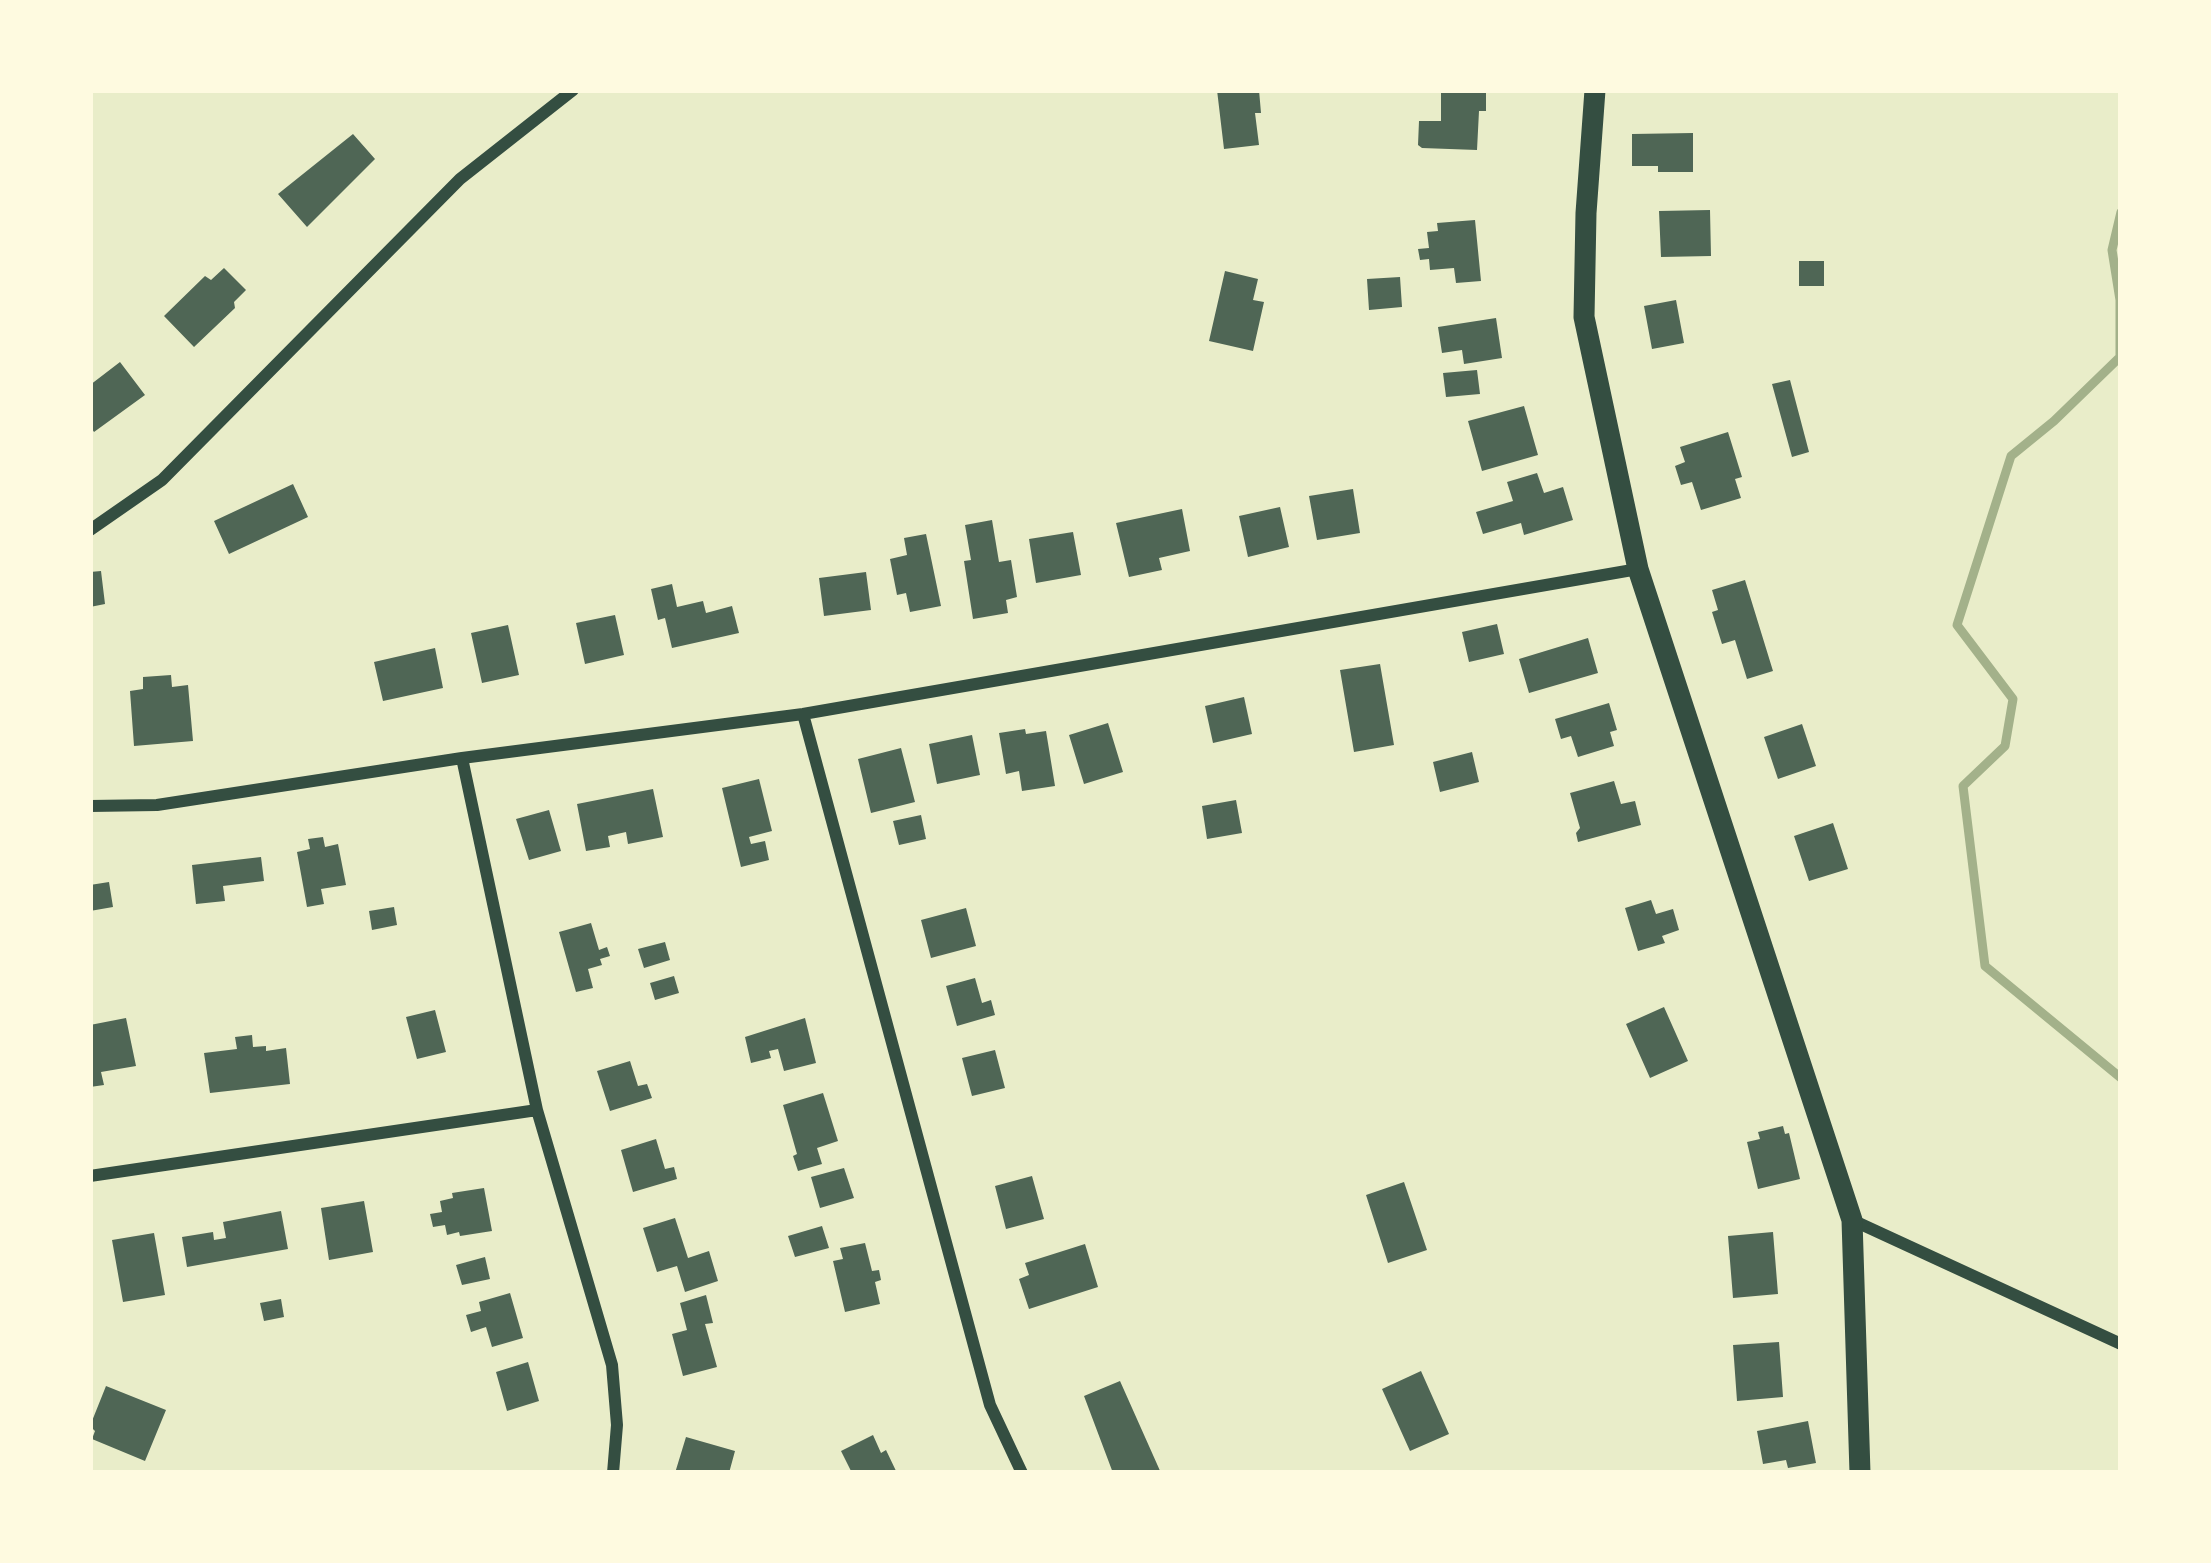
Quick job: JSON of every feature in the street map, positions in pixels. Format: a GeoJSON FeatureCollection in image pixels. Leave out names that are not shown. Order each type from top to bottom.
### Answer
{"type":"FeatureCollection","features":[{"type":"Feature","properties":{"kind":"street"},"geometry":{"type":"LineString","coordinates":[[90,530],[162,480],[460,179],[573,90]]}},
{"type":"Feature","properties":{"kind":"street"},"geometry":{"type":"LineString","coordinates":[[1595,90],[1584,317],[1638,569],[1852,1220],[1860,1473]]}},
{"type":"Feature","properties":{"kind":"street"},"geometry":{"type":"LineString","coordinates":[[90,806],[157,805],[463,758],[803,714],[1638,569]]}},
{"type":"Feature","properties":{"kind":"street"},"geometry":{"type":"LineString","coordinates":[[803,714],[990,1406],[1022,1473]]}},
{"type":"Feature","properties":{"kind":"street"},"geometry":{"type":"LineString","coordinates":[[463,758],[537,1109],[612,1365],[617,1425],[613,1473]]}},
{"type":"Feature","properties":{"kind":"street"},"geometry":{"type":"LineString","coordinates":[[90,1176],[537,1109]]}},
{"type":"Feature","properties":{"kind":"street"},"geometry":{"type":"LineString","coordinates":[[1852,1220],[2121,1344]]}},
{"type":"Feature","properties":{"kind":"building"},"geometry":{"type":"Polygon","coordinates":[[[1217,90],[1259,90],[1261,113],[1255,113],[1259,145],[1224,149],[1217,90]]]}},
{"type":"Feature","properties":{"kind":"building"},"geometry":{"type":"Polygon","coordinates":[[[1441,90],[1486,90],[1486,111],[1479,111],[1477,150],[1418,145],[1419,121],[1441,121],[1441,90]]]}},
{"type":"Feature","properties":{"kind":"building"},"geometry":{"type":"Polygon","coordinates":[[[1693,133],[1693,172],[1632,166],[1632,134],[1693,133]]]}},
{"type":"Feature","properties":{"kind":"building"},"geometry":{"type":"Polygon","coordinates":[[[353,134],[375,159],[307,227],[278,194],[353,134]]]}},
{"type":"Feature","properties":{"kind":"building"},"geometry":{"type":"Polygon","coordinates":[[[1710,210],[1711,256],[1661,257],[1659,211],[1710,210]]]}},
{"type":"Feature","properties":{"kind":"building"},"geometry":{"type":"Polygon","coordinates":[[[1475,220],[1481,281],[1456,283],[1454,268],[1430,270],[1429,259],[1420,260],[1418,249],[1429,248],[1427,232],[1438,231],[1437,223],[1475,220]]]}},
{"type":"Feature","properties":{"kind":"building"},"geometry":{"type":"Polygon","coordinates":[[[1799,261],[1824,261],[1824,286],[1799,286],[1799,261]]]}},
{"type":"Feature","properties":{"kind":"building"},"geometry":{"type":"Polygon","coordinates":[[[224,268],[246,290],[234,302],[235,308],[194,347],[164,316],[205,276],[211,280],[224,268]]]}},
{"type":"Feature","properties":{"kind":"building"},"geometry":{"type":"Polygon","coordinates":[[[1225,271],[1258,279],[1253,300],[1264,302],[1253,351],[1209,341],[1225,271]]]}},
{"type":"Feature","properties":{"kind":"building"},"geometry":{"type":"Polygon","coordinates":[[[1400,277],[1402,307],[1369,310],[1367,279],[1400,277]]]}},
{"type":"Feature","properties":{"kind":"building"},"geometry":{"type":"Polygon","coordinates":[[[1676,300],[1684,343],[1652,349],[1644,306],[1676,300]]]}},
{"type":"Feature","properties":{"kind":"building"},"geometry":{"type":"Polygon","coordinates":[[[1496,318],[1502,358],[1464,364],[1462,350],[1442,353],[1438,327],[1496,318]]]}},
{"type":"Feature","properties":{"kind":"building"},"geometry":{"type":"Polygon","coordinates":[[[120,362],[145,395],[94,432],[90,385],[120,362]]]}},
{"type":"Feature","properties":{"kind":"building"},"geometry":{"type":"Polygon","coordinates":[[[1477,370],[1480,394],[1446,397],[1443,373],[1477,370]]]}},
{"type":"Feature","properties":{"kind":"building"},"geometry":{"type":"Polygon","coordinates":[[[1790,380],[1809,452],[1792,457],[1772,384],[1790,380]]]}},
{"type":"Feature","properties":{"kind":"building"},"geometry":{"type":"Polygon","coordinates":[[[1524,406],[1538,455],[1482,471],[1468,421],[1524,406]]]}},
{"type":"Feature","properties":{"kind":"building"},"geometry":{"type":"Polygon","coordinates":[[[1728,432],[1742,477],[1735,479],[1741,498],[1701,510],[1692,482],[1681,485],[1675,466],[1685,462],[1680,447],[1728,432]]]}},
{"type":"Feature","properties":{"kind":"building"},"geometry":{"type":"Polygon","coordinates":[[[1537,473],[1544,493],[1563,487],[1573,520],[1524,535],[1521,523],[1483,534],[1476,512],[1513,501],[1507,482],[1537,473]]]}},
{"type":"Feature","properties":{"kind":"building"},"geometry":{"type":"Polygon","coordinates":[[[293,484],[308,517],[229,554],[214,521],[293,484]]]}},
{"type":"Feature","properties":{"kind":"building"},"geometry":{"type":"Polygon","coordinates":[[[1353,489],[1360,533],[1317,540],[1309,496],[1353,489]]]}},
{"type":"Feature","properties":{"kind":"building"},"geometry":{"type":"Polygon","coordinates":[[[1280,507],[1289,547],[1248,557],[1239,516],[1280,507]]]}},
{"type":"Feature","properties":{"kind":"building"},"geometry":{"type":"Polygon","coordinates":[[[1182,509],[1190,551],[1159,558],[1162,570],[1129,577],[1116,523],[1182,509]]]}},
{"type":"Feature","properties":{"kind":"building"},"geometry":{"type":"Polygon","coordinates":[[[992,520],[999,562],[1011,560],[1017,597],[1006,600],[1008,613],[973,619],[964,561],[971,560],[965,525],[992,520]]]}},
{"type":"Feature","properties":{"kind":"building"},"geometry":{"type":"Polygon","coordinates":[[[1073,532],[1081,575],[1036,583],[1029,539],[1073,532]]]}},
{"type":"Feature","properties":{"kind":"building"},"geometry":{"type":"Polygon","coordinates":[[[926,534],[941,606],[910,612],[906,593],[897,595],[890,559],[907,555],[904,538],[926,534]]]}},
{"type":"Feature","properties":{"kind":"building"},"geometry":{"type":"Polygon","coordinates":[[[101,571],[105,604],[90,607],[90,572],[101,571]]]}},
{"type":"Feature","properties":{"kind":"building"},"geometry":{"type":"Polygon","coordinates":[[[866,572],[871,610],[824,616],[819,578],[866,572]]]}},
{"type":"Feature","properties":{"kind":"building"},"geometry":{"type":"Polygon","coordinates":[[[1745,580],[1773,671],[1747,679],[1735,640],[1722,644],[1712,612],[1718,610],[1712,590],[1745,580]]]}},
{"type":"Feature","properties":{"kind":"building"},"geometry":{"type":"Polygon","coordinates":[[[672,584],[677,607],[703,601],[706,613],[732,606],[739,633],[672,648],[665,618],[658,620],[651,589],[672,584]]]}},
{"type":"Feature","properties":{"kind":"building"},"geometry":{"type":"Polygon","coordinates":[[[615,615],[624,655],[585,664],[576,623],[615,615]]]}},
{"type":"Feature","properties":{"kind":"building"},"geometry":{"type":"Polygon","coordinates":[[[1497,624],[1504,654],[1469,662],[1462,632],[1497,624]]]}},
{"type":"Feature","properties":{"kind":"building"},"geometry":{"type":"Polygon","coordinates":[[[508,625],[519,675],[482,683],[471,633],[508,625]]]}},
{"type":"Feature","properties":{"kind":"building"},"geometry":{"type":"Polygon","coordinates":[[[1588,638],[1598,673],[1529,693],[1519,659],[1588,638]]]}},
{"type":"Feature","properties":{"kind":"building"},"geometry":{"type":"Polygon","coordinates":[[[435,648],[443,688],[383,701],[374,662],[435,648]]]}},
{"type":"Feature","properties":{"kind":"building"},"geometry":{"type":"Polygon","coordinates":[[[1380,664],[1394,745],[1354,752],[1340,670],[1380,664]]]}},
{"type":"Feature","properties":{"kind":"building"},"geometry":{"type":"Polygon","coordinates":[[[171,675],[172,687],[188,685],[193,741],[134,746],[130,691],[143,689],[143,677],[171,675]]]}},
{"type":"Feature","properties":{"kind":"building"},"geometry":{"type":"Polygon","coordinates":[[[1244,697],[1252,734],[1213,743],[1205,706],[1244,697]]]}},
{"type":"Feature","properties":{"kind":"building"},"geometry":{"type":"Polygon","coordinates":[[[1609,703],[1617,730],[1610,732],[1614,746],[1578,757],[1571,736],[1561,739],[1555,719],[1609,703]]]}},
{"type":"Feature","properties":{"kind":"building"},"geometry":{"type":"Polygon","coordinates":[[[1108,723],[1123,772],[1084,784],[1069,735],[1108,723]]]}},
{"type":"Feature","properties":{"kind":"building"},"geometry":{"type":"Polygon","coordinates":[[[1802,724],[1816,766],[1778,779],[1764,737],[1802,724]]]}},
{"type":"Feature","properties":{"kind":"building"},"geometry":{"type":"Polygon","coordinates":[[[1025,729],[1026,734],[1046,731],[1055,786],[1022,791],[1019,771],[1006,774],[999,733],[1025,729]]]}},
{"type":"Feature","properties":{"kind":"building"},"geometry":{"type":"Polygon","coordinates":[[[972,735],[980,775],[937,784],[929,744],[972,735]]]}},
{"type":"Feature","properties":{"kind":"building"},"geometry":{"type":"Polygon","coordinates":[[[901,748],[915,802],[871,813],[858,759],[901,748]]]}},
{"type":"Feature","properties":{"kind":"building"},"geometry":{"type":"Polygon","coordinates":[[[1472,752],[1479,782],[1440,792],[1433,762],[1472,752]]]}},
{"type":"Feature","properties":{"kind":"building"},"geometry":{"type":"Polygon","coordinates":[[[759,779],[772,831],[749,837],[751,844],[765,841],[769,860],[741,867],[722,788],[759,779]]]}},
{"type":"Feature","properties":{"kind":"building"},"geometry":{"type":"Polygon","coordinates":[[[1614,781],[1621,804],[1635,801],[1641,825],[1578,842],[1580,828],[1570,793],[1614,781]]]}},
{"type":"Feature","properties":{"kind":"building"},"geometry":{"type":"Polygon","coordinates":[[[653,789],[663,837],[628,844],[626,832],[608,836],[610,847],[586,851],[577,804],[653,789]]]}},
{"type":"Feature","properties":{"kind":"building"},"geometry":{"type":"Polygon","coordinates":[[[1236,800],[1242,833],[1207,839],[1202,806],[1236,800]]]}},
{"type":"Feature","properties":{"kind":"building"},"geometry":{"type":"Polygon","coordinates":[[[549,810],[561,851],[529,860],[516,819],[549,810]]]}},
{"type":"Feature","properties":{"kind":"building"},"geometry":{"type":"Polygon","coordinates":[[[921,815],[926,839],[899,845],[893,821],[921,815]]]}},
{"type":"Feature","properties":{"kind":"building"},"geometry":{"type":"Polygon","coordinates":[[[1833,823],[1848,869],[1809,881],[1794,836],[1833,823]]]}},
{"type":"Feature","properties":{"kind":"building"},"geometry":{"type":"Polygon","coordinates":[[[323,837],[325,847],[338,844],[346,885],[321,889],[324,904],[307,907],[297,852],[310,849],[308,839],[323,837]]]}},
{"type":"Feature","properties":{"kind":"building"},"geometry":{"type":"Polygon","coordinates":[[[261,857],[264,881],[223,886],[225,901],[196,904],[192,865],[261,857]]]}},
{"type":"Feature","properties":{"kind":"building"},"geometry":{"type":"Polygon","coordinates":[[[109,882],[113,907],[90,911],[90,885],[109,882]]]}},
{"type":"Feature","properties":{"kind":"building"},"geometry":{"type":"Polygon","coordinates":[[[1651,900],[1656,914],[1673,909],[1679,930],[1662,936],[1665,943],[1638,951],[1625,908],[1651,900]]]}},
{"type":"Feature","properties":{"kind":"building"},"geometry":{"type":"Polygon","coordinates":[[[394,907],[397,925],[372,930],[369,911],[394,907]]]}},
{"type":"Feature","properties":{"kind":"building"},"geometry":{"type":"Polygon","coordinates":[[[966,908],[976,946],[931,958],[921,920],[966,908]]]}},
{"type":"Feature","properties":{"kind":"building"},"geometry":{"type":"Polygon","coordinates":[[[591,923],[599,950],[607,947],[610,956],[600,959],[602,965],[588,969],[593,988],[576,992],[559,932],[591,923]]]}},
{"type":"Feature","properties":{"kind":"building"},"geometry":{"type":"Polygon","coordinates":[[[665,942],[670,960],[644,968],[638,949],[665,942]]]}},
{"type":"Feature","properties":{"kind":"building"},"geometry":{"type":"Polygon","coordinates":[[[674,976],[679,993],[655,1000],[650,983],[674,976]]]}},
{"type":"Feature","properties":{"kind":"building"},"geometry":{"type":"Polygon","coordinates":[[[975,978],[982,1003],[991,1000],[995,1015],[957,1026],[946,986],[975,978]]]}},
{"type":"Feature","properties":{"kind":"building"},"geometry":{"type":"Polygon","coordinates":[[[1664,1007],[1688,1061],[1650,1078],[1626,1024],[1664,1007]]]}},
{"type":"Feature","properties":{"kind":"building"},"geometry":{"type":"Polygon","coordinates":[[[435,1010],[446,1052],[417,1059],[406,1017],[435,1010]]]}},
{"type":"Feature","properties":{"kind":"building"},"geometry":{"type":"Polygon","coordinates":[[[126,1018],[136,1066],[101,1072],[104,1085],[90,1087],[90,1025],[126,1018]]]}},
{"type":"Feature","properties":{"kind":"building"},"geometry":{"type":"Polygon","coordinates":[[[805,1018],[816,1063],[784,1071],[778,1049],[769,1051],[771,1058],[751,1063],[745,1037],[805,1018]]]}},
{"type":"Feature","properties":{"kind":"building"},"geometry":{"type":"Polygon","coordinates":[[[252,1035],[253,1047],[266,1046],[266,1051],[286,1048],[290,1084],[210,1093],[204,1053],[237,1049],[235,1037],[252,1035]]]}},
{"type":"Feature","properties":{"kind":"building"},"geometry":{"type":"Polygon","coordinates":[[[995,1050],[1005,1088],[972,1096],[962,1058],[995,1050]]]}},
{"type":"Feature","properties":{"kind":"building"},"geometry":{"type":"Polygon","coordinates":[[[630,1061],[638,1086],[647,1084],[652,1098],[610,1111],[597,1071],[630,1061]]]}},
{"type":"Feature","properties":{"kind":"building"},"geometry":{"type":"Polygon","coordinates":[[[823,1093],[838,1141],[817,1148],[822,1164],[798,1171],[783,1105],[823,1093]]]}},
{"type":"Feature","properties":{"kind":"building"},"geometry":{"type":"Polygon","coordinates":[[[1783,1126],[1800,1179],[1758,1189],[1747,1142],[1760,1139],[1758,1132],[1783,1126]]]}},
{"type":"Feature","properties":{"kind":"building"},"geometry":{"type":"Polygon","coordinates":[[[656,1139],[665,1169],[674,1167],[677,1179],[633,1192],[621,1150],[656,1139]]]}},
{"type":"Feature","properties":{"kind":"building"},"geometry":{"type":"Polygon","coordinates":[[[844,1168],[854,1198],[820,1208],[811,1177],[844,1168]]]}},
{"type":"Feature","properties":{"kind":"building"},"geometry":{"type":"Polygon","coordinates":[[[1032,1176],[1044,1219],[1006,1229],[995,1186],[1032,1176]]]}},
{"type":"Feature","properties":{"kind":"building"},"geometry":{"type":"Polygon","coordinates":[[[1404,1182],[1427,1250],[1388,1263],[1366,1195],[1404,1182]]]}},
{"type":"Feature","properties":{"kind":"building"},"geometry":{"type":"Polygon","coordinates":[[[484,1188],[492,1231],[460,1236],[459,1232],[447,1235],[445,1225],[433,1227],[430,1214],[442,1212],[440,1201],[453,1198],[452,1193],[484,1188]]]}},
{"type":"Feature","properties":{"kind":"building"},"geometry":{"type":"Polygon","coordinates":[[[364,1201],[373,1252],[329,1260],[321,1208],[364,1201]]]}},
{"type":"Feature","properties":{"kind":"building"},"geometry":{"type":"Polygon","coordinates":[[[281,1211],[288,1249],[187,1267],[182,1237],[213,1232],[214,1240],[226,1238],[223,1222],[281,1211]]]}},
{"type":"Feature","properties":{"kind":"building"},"geometry":{"type":"Polygon","coordinates":[[[675,1218],[688,1258],[709,1251],[718,1281],[685,1292],[677,1266],[657,1272],[643,1228],[675,1218]]]}},
{"type":"Feature","properties":{"kind":"building"},"geometry":{"type":"Polygon","coordinates":[[[822,1226],[829,1248],[795,1257],[788,1236],[822,1226]]]}},
{"type":"Feature","properties":{"kind":"building"},"geometry":{"type":"Polygon","coordinates":[[[1773,1232],[1778,1294],[1733,1298],[1728,1236],[1773,1232]]]}},
{"type":"Feature","properties":{"kind":"building"},"geometry":{"type":"Polygon","coordinates":[[[154,1233],[165,1295],[123,1302],[112,1240],[154,1233]]]}},
{"type":"Feature","properties":{"kind":"building"},"geometry":{"type":"Polygon","coordinates":[[[865,1243],[872,1271],[879,1270],[881,1280],[875,1282],[880,1304],[845,1312],[833,1261],[843,1259],[840,1248],[865,1243]]]}},
{"type":"Feature","properties":{"kind":"building"},"geometry":{"type":"Polygon","coordinates":[[[1085,1244],[1098,1287],[1029,1309],[1019,1279],[1029,1275],[1025,1263],[1085,1244]]]}},
{"type":"Feature","properties":{"kind":"building"},"geometry":{"type":"Polygon","coordinates":[[[485,1257],[490,1279],[462,1285],[456,1265],[485,1257]]]}},
{"type":"Feature","properties":{"kind":"building"},"geometry":{"type":"Polygon","coordinates":[[[510,1293],[523,1338],[492,1347],[486,1327],[471,1332],[466,1315],[481,1311],[479,1302],[510,1293]]]}},
{"type":"Feature","properties":{"kind":"building"},"geometry":{"type":"Polygon","coordinates":[[[706,1295],[713,1323],[705,1324],[717,1367],[683,1376],[672,1334],[687,1330],[680,1303],[706,1295]]]}},
{"type":"Feature","properties":{"kind":"building"},"geometry":{"type":"Polygon","coordinates":[[[281,1299],[284,1317],[264,1321],[260,1303],[281,1299]]]}},
{"type":"Feature","properties":{"kind":"building"},"geometry":{"type":"Polygon","coordinates":[[[1779,1342],[1783,1397],[1737,1401],[1733,1345],[1779,1342]]]}},
{"type":"Feature","properties":{"kind":"building"},"geometry":{"type":"Polygon","coordinates":[[[528,1362],[539,1401],[507,1411],[496,1372],[528,1362]]]}},
{"type":"Feature","properties":{"kind":"building"},"geometry":{"type":"Polygon","coordinates":[[[1421,1371],[1449,1434],[1410,1451],[1382,1389],[1421,1371]]]}},
{"type":"Feature","properties":{"kind":"building"},"geometry":{"type":"Polygon","coordinates":[[[1120,1381],[1161,1473],[1113,1473],[1084,1396],[1120,1381]]]}},
{"type":"Feature","properties":{"kind":"building"},"geometry":{"type":"Polygon","coordinates":[[[106,1386],[166,1410],[145,1461],[92,1439],[95,1431],[90,1426],[106,1386]]]}},
{"type":"Feature","properties":{"kind":"building"},"geometry":{"type":"Polygon","coordinates":[[[1808,1421],[1816,1463],[1788,1468],[1786,1460],[1763,1464],[1757,1431],[1808,1421]]]}},
{"type":"Feature","properties":{"kind":"building"},"geometry":{"type":"Polygon","coordinates":[[[873,1435],[897,1473],[852,1473],[841,1451],[873,1435]]]}},
{"type":"Feature","properties":{"kind":"building"},"geometry":{"type":"Polygon","coordinates":[[[686,1437],[735,1451],[729,1473],[675,1473],[686,1437]]]}},
{"type":"Feature","properties":{"kind":"waterway"},"geometry":{"type":"LineString","coordinates":[[2121,212],[2112,250],[2120,300],[2120,357],[2011,456],[1957,625],[2013,699],[2005,746],[1963,786],[1985,966],[2121,1078]]}}]}
